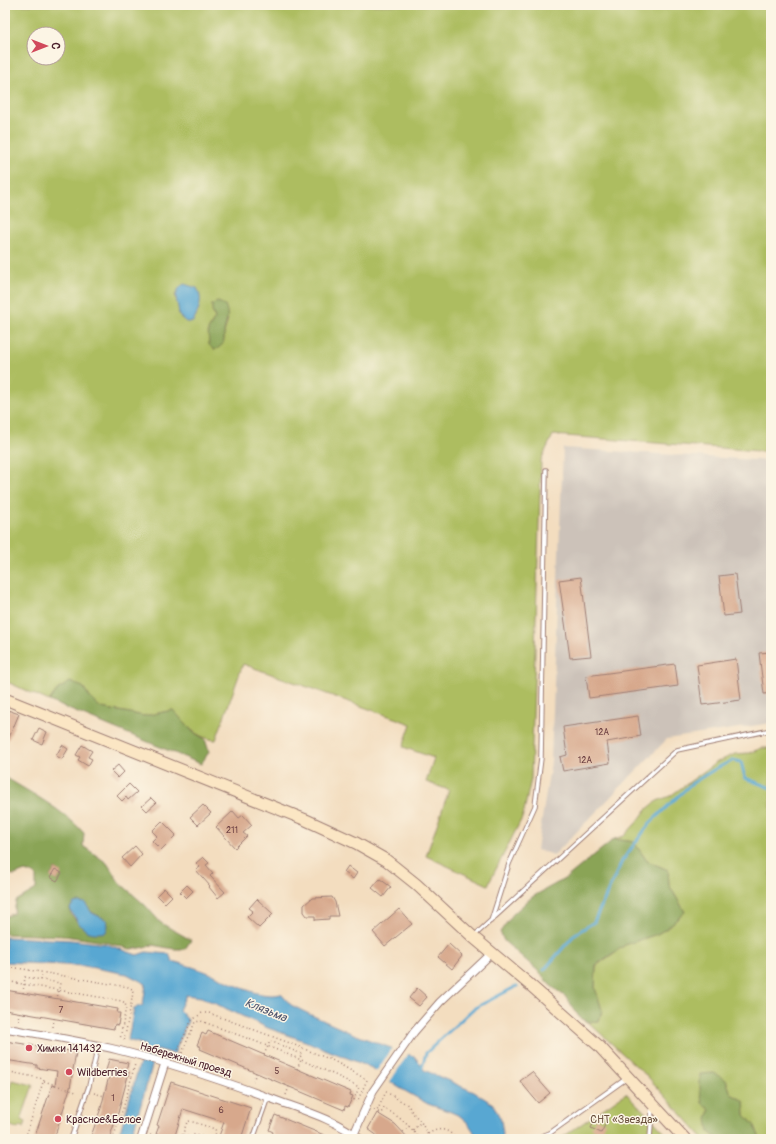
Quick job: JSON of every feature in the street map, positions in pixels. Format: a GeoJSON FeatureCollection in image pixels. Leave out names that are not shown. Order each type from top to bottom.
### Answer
{"type":"FeatureCollection","features":[{"type":"Feature","properties":{"kind":"street"},"geometry":{"type":"LineString","coordinates":[[5,699],[306,820],[356,843],[386,860],[416,884],[473,937],[535,989],[599,1046],[685,1139]]}},
{"type":"Feature","properties":{"kind":"street"},"geometry":{"type":"LineString","coordinates":[[356,1137],[373,1091],[414,1032],[440,1002],[492,953]]}},
{"type":"Feature","properties":{"kind":"street","name":"Набережный проезд"},"geometry":{"type":"LineString","coordinates":[[5,1028],[98,1046],[168,1064],[268,1097],[308,1112],[338,1125],[356,1137]]}},
{"type":"Feature","properties":{"kind":"street"},"geometry":{"type":"LineString","coordinates":[[142,1136],[168,1064]]}},
{"type":"Feature","properties":{"kind":"lane"},"geometry":{"type":"LineString","coordinates":[[491,921],[510,864],[535,806],[542,758],[546,470]]}},
{"type":"Feature","properties":{"kind":"lane"},"geometry":{"type":"LineString","coordinates":[[473,937],[677,750],[771,730]]}},
{"type":"Feature","properties":{"kind":"lane"},"geometry":{"type":"LineString","coordinates":[[71,1139],[87,1092],[98,1046]]}},
{"type":"Feature","properties":{"kind":"lane"},"geometry":{"type":"LineString","coordinates":[[534,1139],[550,1133],[628,1077]]}},
{"type":"Feature","properties":{"kind":"lane"},"geometry":{"type":"LineString","coordinates":[[253,1139],[268,1097]]}},
{"type":"Feature","properties":{"kind":"lane"},"geometry":{"type":"LineString","coordinates":[[650,1139],[653,1104]]}},
{"type":"Feature","properties":{"kind":"path"},"geometry":{"type":"LineString","coordinates":[[5,968],[17,968],[128,987],[132,989],[124,1042]]}},
{"type":"Feature","properties":{"kind":"path"},"geometry":{"type":"LineString","coordinates":[[41,980],[43,973]]}},
{"type":"Feature","properties":{"kind":"path"},"geometry":{"type":"LineString","coordinates":[[23,993],[25,977],[60,983],[57,999]]}},
{"type":"Feature","properties":{"kind":"path"},"geometry":{"type":"LineString","coordinates":[[5,981],[126,1002],[120,1040]]}},
{"type":"Feature","properties":{"kind":"path"},"geometry":{"type":"LineString","coordinates":[[168,1064],[191,1021],[206,1012],[334,1061],[366,1080],[357,1102]]}},
{"type":"Feature","properties":{"kind":"path"},"geometry":{"type":"LineString","coordinates":[[18,1021],[19,1013]]}},
{"type":"Feature","properties":{"kind":"path"},"geometry":{"type":"LineString","coordinates":[[53,1027],[54,1018]]}},
{"type":"Feature","properties":{"kind":"path"},"geometry":{"type":"LineString","coordinates":[[182,1053],[195,1022],[201,1021],[300,1060],[359,1087],[354,1100],[360,1104]]}},
{"type":"Feature","properties":{"kind":"path"},"geometry":{"type":"LineString","coordinates":[[264,1055],[270,1041],[302,1054],[297,1069]]}},
{"type":"Feature","properties":{"kind":"path"},"geometry":{"type":"LineString","coordinates":[[285,1047],[287,1042]]}},
{"type":"Feature","properties":{"kind":"path"},"geometry":{"type":"LineString","coordinates":[[113,1139],[126,1102],[139,1056]]}},
{"type":"Feature","properties":{"kind":"path"},"geometry":{"type":"LineString","coordinates":[[5,1071],[42,1077],[44,1081],[76,1092]]}},
{"type":"Feature","properties":{"kind":"path"},"geometry":{"type":"LineString","coordinates":[[253,1081],[256,1073]]}},
{"type":"Feature","properties":{"kind":"path"},"geometry":{"type":"LineString","coordinates":[[26,1139],[44,1081]]}},
{"type":"Feature","properties":{"kind":"path"},"geometry":{"type":"LineString","coordinates":[[286,1095],[289,1087]]}},
{"type":"Feature","properties":{"kind":"path"},"geometry":{"type":"LineString","coordinates":[[87,1092],[104,1096]]}},
{"type":"Feature","properties":{"kind":"path"},"geometry":{"type":"LineString","coordinates":[[377,1111],[386,1092],[408,1105],[421,1122],[430,1139]]}},
{"type":"Feature","properties":{"kind":"path"},"geometry":{"type":"LineString","coordinates":[[121,1101],[126,1102]]}},
{"type":"Feature","properties":{"kind":"path"},"geometry":{"type":"LineString","coordinates":[[372,1109],[381,1113],[384,1108],[395,1114],[413,1130],[419,1139]]}},
{"type":"Feature","properties":{"kind":"path"},"geometry":{"type":"LineString","coordinates":[[181,1139],[187,1122],[190,1121],[214,1128],[216,1132],[214,1139]]}},
{"type":"Feature","properties":{"kind":"path"},"geometry":{"type":"LineString","coordinates":[[413,1130],[421,1122]]}},
{"type":"Feature","properties":{"kind":"path"},"geometry":{"type":"LineString","coordinates":[[403,1132],[409,1126]]}},
{"type":"Feature","properties":{"kind":"path"},"geometry":{"type":"LineString","coordinates":[[428,1134],[436,1130],[441,1130],[451,1133],[455,1139]]}},
{"type":"Feature","properties":{"kind":"path"},"geometry":{"type":"LineString","coordinates":[[5,1131],[22,1139]]}},
{"type":"Feature","properties":{"kind":"path"},"geometry":{"type":"LineString","coordinates":[[183,1135],[192,1138],[194,1135],[199,1134],[202,1139]]}},
{"type":"Feature","properties":{"kind":"path"},"geometry":{"type":"LineString","coordinates":[[142,1136],[161,1139]]}},
{"type":"Feature","properties":{"kind":"shaded area"},"geometry":{"type":"Polygon","coordinates":[[[563,448],[771,461],[771,723],[667,739],[554,855],[537,850],[551,762],[563,448]]]}},
{"type":"Feature","properties":{"kind":"green space"},"geometry":{"type":"Polygon","coordinates":[[[5,5],[771,5],[771,452],[553,435],[541,460],[531,779],[523,816],[488,885],[426,856],[449,790],[426,782],[434,758],[403,747],[411,724],[243,664],[216,740],[202,737],[197,734],[187,726],[173,710],[144,716],[101,708],[91,699],[83,687],[57,690],[49,701],[5,681],[5,5]],[[175,294],[179,309],[179,316],[196,316],[199,309],[175,294]],[[212,311],[215,318],[208,330],[224,340],[224,333],[228,319],[212,311]]]}},
{"type":"Feature","properties":{"kind":"green space"},"geometry":{"type":"Polygon","coordinates":[[[218,302],[225,305],[227,318],[223,343],[214,350],[209,345],[208,330],[215,318],[212,311],[212,304],[218,302]]]}},
{"type":"Feature","properties":{"kind":"green space"},"geometry":{"type":"Polygon","coordinates":[[[70,682],[83,687],[91,699],[101,708],[144,716],[173,710],[193,732],[205,739],[209,752],[201,764],[49,701],[57,690],[70,682]]]}},
{"type":"Feature","properties":{"kind":"green space"},"geometry":{"type":"Polygon","coordinates":[[[762,748],[771,748],[771,1139],[760,1139],[755,1126],[745,1115],[744,1101],[731,1094],[726,1080],[710,1110],[709,1132],[718,1139],[704,1139],[648,1077],[588,1022],[599,1021],[602,1010],[595,988],[596,966],[625,945],[657,934],[666,929],[685,912],[669,885],[668,870],[647,861],[634,842],[614,839],[624,836],[646,810],[657,801],[670,796],[717,762],[735,754],[749,753],[762,748]]]}},
{"type":"Feature","properties":{"kind":"green space"},"geometry":{"type":"Polygon","coordinates":[[[5,777],[47,802],[67,817],[84,833],[83,846],[107,863],[119,882],[145,905],[161,923],[191,940],[185,949],[174,949],[152,945],[130,949],[105,942],[65,936],[5,934],[5,917],[14,913],[16,901],[36,889],[36,875],[25,871],[15,875],[5,874],[5,777]],[[55,869],[50,876],[57,881],[61,873],[55,869]],[[74,903],[70,908],[71,914],[78,923],[107,920],[83,907],[74,903]]]}},
{"type":"Feature","properties":{"kind":"green space"},"geometry":{"type":"Polygon","coordinates":[[[614,839],[634,842],[647,861],[668,870],[669,885],[685,912],[666,929],[657,934],[625,945],[596,965],[595,988],[602,1010],[599,1021],[588,1022],[579,1017],[567,998],[550,985],[537,970],[504,941],[500,932],[513,914],[532,897],[566,878],[614,839]]]}},
{"type":"Feature","properties":{"kind":"green space"},"geometry":{"type":"Polygon","coordinates":[[[714,1073],[726,1080],[731,1094],[744,1101],[745,1115],[755,1126],[760,1139],[718,1139],[709,1132],[707,1118],[710,1110],[702,1103],[700,1074],[714,1073]]]}},
{"type":"Feature","properties":{"kind":"green space"},"geometry":{"type":"Polygon","coordinates":[[[12,1080],[33,1085],[21,1120],[26,1122],[24,1128],[20,1126],[18,1129],[5,1123],[5,1102],[12,1080]]]}},
{"type":"Feature","properties":{"kind":"green space","name":"СНТ «Звезда»"},"geometry":{"type":"Polygon","coordinates":[[[626,1093],[671,1139],[560,1139],[626,1093]]]}},
{"type":"Feature","properties":{"kind":"water"},"geometry":{"type":"Polygon","coordinates":[[[184,284],[197,288],[200,297],[200,305],[193,322],[186,322],[179,316],[176,295],[177,291],[184,284]]]}},
{"type":"Feature","properties":{"kind":"water"},"geometry":{"type":"Polygon","coordinates":[[[74,903],[85,903],[92,913],[107,920],[108,926],[106,932],[92,933],[88,932],[82,927],[70,908],[74,903]]]}},
{"type":"Feature","properties":{"kind":"water","name":"Клязьма"},"geometry":{"type":"Polygon","coordinates":[[[5,937],[70,940],[106,944],[137,955],[146,952],[169,954],[172,961],[209,973],[255,993],[272,995],[281,994],[291,1005],[309,1014],[351,1033],[415,1057],[424,1070],[474,1092],[493,1104],[501,1120],[503,1134],[502,1139],[475,1139],[474,1132],[468,1123],[460,1116],[428,1104],[398,1087],[372,1068],[268,1028],[201,997],[186,995],[179,1010],[188,1020],[174,1054],[157,1049],[131,1139],[118,1139],[145,1045],[128,1040],[134,1008],[143,1005],[146,984],[127,974],[84,966],[5,962],[5,937]]]}},
{"type":"Feature","properties":{"kind":"pier"},"geometry":{"type":"Polygon","coordinates":[[[393,1047],[409,1053],[389,1083],[375,1073],[393,1047]]]}},
{"type":"Feature","properties":{"kind":"building"},"geometry":{"type":"Polygon","coordinates":[[[735,574],[740,614],[724,616],[719,576],[735,574]]]}},
{"type":"Feature","properties":{"kind":"building"},"geometry":{"type":"Polygon","coordinates":[[[581,577],[591,656],[570,658],[559,580],[581,577]]]}},
{"type":"Feature","properties":{"kind":"building"},"geometry":{"type":"Polygon","coordinates":[[[771,652],[771,693],[764,694],[759,653],[771,652]]]}},
{"type":"Feature","properties":{"kind":"building"},"geometry":{"type":"Polygon","coordinates":[[[736,659],[741,700],[702,705],[697,665],[736,659]]]}},
{"type":"Feature","properties":{"kind":"building"},"geometry":{"type":"Polygon","coordinates":[[[675,664],[678,686],[589,698],[586,676],[675,664]]]}},
{"type":"Feature","properties":{"kind":"building"},"geometry":{"type":"Polygon","coordinates":[[[5,709],[19,714],[5,747],[5,709]]]}},
{"type":"Feature","properties":{"kind":"building"},"geometry":{"type":"Polygon","coordinates":[[[638,716],[641,736],[607,742],[610,763],[563,771],[560,757],[567,755],[563,727],[638,716]]]}},
{"type":"Feature","properties":{"kind":"building"},"geometry":{"type":"Polygon","coordinates":[[[39,728],[47,732],[42,744],[33,740],[39,728]]]}},
{"type":"Feature","properties":{"kind":"building"},"geometry":{"type":"Polygon","coordinates":[[[62,745],[68,749],[62,759],[56,756],[62,745]]]}},
{"type":"Feature","properties":{"kind":"building"},"geometry":{"type":"Polygon","coordinates":[[[82,745],[92,751],[88,757],[92,759],[88,766],[78,760],[80,757],[76,755],[82,745]]]}},
{"type":"Feature","properties":{"kind":"building"},"geometry":{"type":"Polygon","coordinates":[[[118,765],[124,772],[118,778],[111,771],[118,765]]]}},
{"type":"Feature","properties":{"kind":"building"},"geometry":{"type":"Polygon","coordinates":[[[129,784],[137,792],[128,800],[126,797],[122,801],[117,796],[129,784]]]}},
{"type":"Feature","properties":{"kind":"building"},"geometry":{"type":"Polygon","coordinates":[[[151,798],[156,803],[147,811],[142,806],[151,798]]]}},
{"type":"Feature","properties":{"kind":"building"},"geometry":{"type":"Polygon","coordinates":[[[203,805],[211,813],[198,825],[190,817],[203,805]]]}},
{"type":"Feature","properties":{"kind":"building"},"geometry":{"type":"Polygon","coordinates":[[[233,811],[239,818],[243,815],[252,825],[243,833],[247,836],[235,848],[216,827],[233,811]]]}},
{"type":"Feature","properties":{"kind":"building"},"geometry":{"type":"Polygon","coordinates":[[[162,821],[176,835],[161,850],[152,841],[157,836],[152,831],[162,821]]]}},
{"type":"Feature","properties":{"kind":"building"},"geometry":{"type":"Polygon","coordinates":[[[135,846],[142,854],[130,867],[122,858],[135,846]]]}},
{"type":"Feature","properties":{"kind":"building"},"geometry":{"type":"Polygon","coordinates":[[[203,857],[209,863],[206,865],[213,873],[210,876],[225,892],[218,898],[196,870],[200,867],[196,863],[203,857]]]}},
{"type":"Feature","properties":{"kind":"building"},"geometry":{"type":"Polygon","coordinates":[[[348,866],[357,873],[353,879],[344,872],[348,866]]]}},
{"type":"Feature","properties":{"kind":"building"},"geometry":{"type":"Polygon","coordinates":[[[55,869],[62,873],[57,881],[50,877],[55,869]]]}},
{"type":"Feature","properties":{"kind":"building"},"geometry":{"type":"Polygon","coordinates":[[[380,879],[391,887],[383,897],[372,888],[380,879]]]}},
{"type":"Feature","properties":{"kind":"building"},"geometry":{"type":"Polygon","coordinates":[[[187,885],[193,891],[186,898],[180,892],[187,885]]]}},
{"type":"Feature","properties":{"kind":"building"},"geometry":{"type":"Polygon","coordinates":[[[164,888],[172,896],[165,903],[157,895],[164,888]]]}},
{"type":"Feature","properties":{"kind":"building"},"geometry":{"type":"Polygon","coordinates":[[[332,897],[335,902],[338,916],[329,916],[329,919],[315,920],[315,916],[307,916],[304,912],[304,905],[312,898],[332,897]]]}},
{"type":"Feature","properties":{"kind":"building"},"geometry":{"type":"Polygon","coordinates":[[[257,899],[273,914],[259,928],[247,917],[253,911],[249,908],[257,899]]]}},
{"type":"Feature","properties":{"kind":"building"},"geometry":{"type":"Polygon","coordinates":[[[399,909],[412,924],[385,946],[373,932],[399,909]]]}},
{"type":"Feature","properties":{"kind":"building"},"geometry":{"type":"Polygon","coordinates":[[[449,944],[462,956],[452,969],[438,957],[449,944]]]}},
{"type":"Feature","properties":{"kind":"building"},"geometry":{"type":"Polygon","coordinates":[[[417,988],[427,997],[419,1006],[409,998],[417,988]]]}},
{"type":"Feature","properties":{"kind":"building"},"geometry":{"type":"Polygon","coordinates":[[[5,990],[118,1009],[117,1013],[120,1013],[118,1025],[115,1024],[114,1029],[5,1010],[5,990]]]}},
{"type":"Feature","properties":{"kind":"building"},"geometry":{"type":"Polygon","coordinates":[[[208,1031],[351,1092],[350,1095],[353,1096],[348,1107],[345,1106],[344,1110],[200,1049],[201,1047],[197,1045],[202,1033],[206,1035],[208,1031]]]}},
{"type":"Feature","properties":{"kind":"building"},"geometry":{"type":"Polygon","coordinates":[[[5,1041],[76,1052],[70,1088],[54,1139],[34,1139],[52,1085],[55,1086],[57,1071],[37,1068],[37,1065],[5,1060],[5,1041]]]}},
{"type":"Feature","properties":{"kind":"building"},"geometry":{"type":"Polygon","coordinates":[[[109,1059],[128,1063],[126,1072],[129,1072],[109,1139],[90,1139],[101,1108],[110,1072],[106,1071],[109,1059]]]}},
{"type":"Feature","properties":{"kind":"building"},"geometry":{"type":"Polygon","coordinates":[[[532,1072],[550,1093],[538,1103],[520,1081],[532,1072]]]}},
{"type":"Feature","properties":{"kind":"building"},"geometry":{"type":"Polygon","coordinates":[[[171,1082],[251,1108],[241,1139],[218,1139],[224,1122],[183,1109],[174,1139],[156,1134],[159,1126],[157,1125],[171,1082]]]}},
{"type":"Feature","properties":{"kind":"building"},"geometry":{"type":"Polygon","coordinates":[[[377,1113],[395,1124],[409,1139],[382,1139],[368,1129],[377,1113]]]}},
{"type":"Feature","properties":{"kind":"building"},"geometry":{"type":"Polygon","coordinates":[[[275,1115],[334,1139],[282,1139],[272,1135],[273,1132],[269,1130],[275,1115]]]}},
{"type":"Feature","properties":{"kind":"building"},"geometry":{"type":"Polygon","coordinates":[[[596,1118],[606,1123],[601,1133],[591,1128],[596,1118]]]}},
{"type":"Feature","properties":{"kind":"waterway"},"geometry":{"type":"LineString","coordinates":[[544,970],[575,934],[594,922],[622,861],[650,823],[691,784],[733,760],[741,762],[745,778],[771,788]]}},
{"type":"Feature","properties":{"kind":"waterway"},"geometry":{"type":"LineString","coordinates":[[421,1071],[426,1053],[473,1009],[517,986]]}},
{"type":"Feature","properties":{"kind":"place","name":"Химки 141432"},"geometry":{"type":"Point","coordinates":[29,1048]}},
{"type":"Feature","properties":{"kind":"place","name":"Wildberries"},"geometry":{"type":"Point","coordinates":[69,1072]}},
{"type":"Feature","properties":{"kind":"place","name":"Красное&Белое"},"geometry":{"type":"Point","coordinates":[58,1119]}}]}
